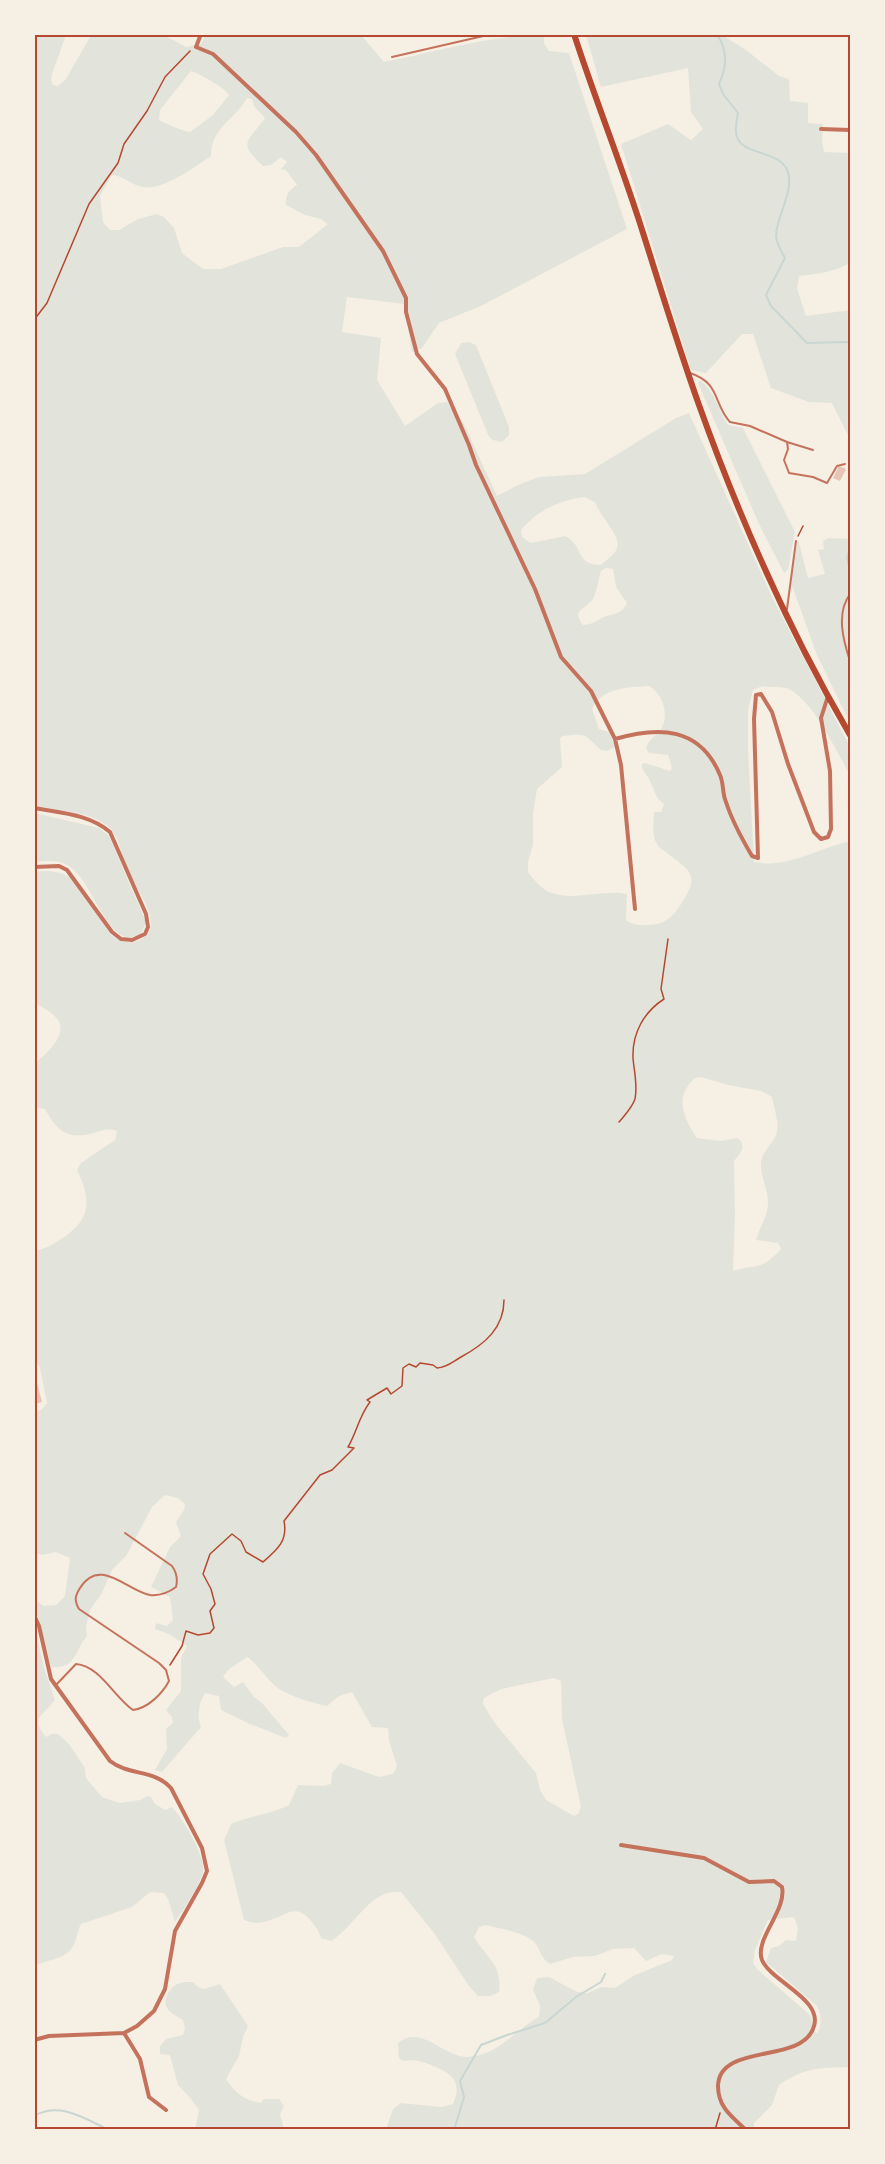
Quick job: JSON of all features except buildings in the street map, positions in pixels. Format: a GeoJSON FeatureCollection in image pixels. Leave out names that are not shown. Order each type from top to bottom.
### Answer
{"type":"FeatureCollection","features":[{"type":"Feature","properties":{"kind":"main road"},"geometry":{"type":"LineString","coordinates":[[574,34],[644,237],[687,372],[743,518],[786,612],[850,735]]}},
{"type":"Feature","properties":{"kind":"street"},"geometry":{"type":"LineString","coordinates":[[201,34],[196,47],[213,54],[296,132],[316,155],[383,251],[406,298],[406,312],[417,354],[445,389],[476,465],[535,589],[561,657],[591,691],[615,738],[621,765],[635,909]]}},
{"type":"Feature","properties":{"kind":"street"},"geometry":{"type":"LineString","coordinates":[[822,129],[850,130]]}},
{"type":"Feature","properties":{"kind":"street"},"geometry":{"type":"LineString","coordinates":[[615,738],[655,732],[682,734],[692,740],[716,767],[722,778],[727,806],[752,856],[758,858],[755,698],[761,694],[769,703],[788,764],[814,832],[821,839],[828,837],[831,829],[830,771],[821,718],[828,695]]}},
{"type":"Feature","properties":{"kind":"street"},"geometry":{"type":"LineString","coordinates":[[34,808],[82,816],[100,824],[110,832],[146,914],[148,927],[145,934],[132,940],[117,936],[68,870],[59,866],[34,867]]}},
{"type":"Feature","properties":{"kind":"street"},"geometry":{"type":"LineString","coordinates":[[34,1615],[39,1626],[47,1669],[55,1686],[110,1761],[118,1767],[164,1779],[202,1848],[207,1871],[175,1931],[165,1989],[154,2011],[137,2026],[124,2033],[68,2034],[34,2040]]}},
{"type":"Feature","properties":{"kind":"street"},"geometry":{"type":"LineString","coordinates":[[621,1845],[704,1858],[749,1882],[774,1881],[782,1887],[781,1904],[764,1942],[761,1957],[767,1967],[808,2003],[813,2011],[815,2024],[813,2031],[801,2042],[785,2049],[729,2064],[721,2073],[718,2092],[722,2107],[746,2130]]}},
{"type":"Feature","properties":{"kind":"street"},"geometry":{"type":"LineString","coordinates":[[124,2033],[140,2059],[149,2097],[166,2110]]}},
{"type":"Feature","properties":{"kind":"lane"},"geometry":{"type":"LineString","coordinates":[[392,57],[492,34]]}},
{"type":"Feature","properties":{"kind":"lane"},"geometry":{"type":"LineString","coordinates":[[687,372],[699,376],[716,393],[721,408],[730,422],[750,426],[813,450]]}},
{"type":"Feature","properties":{"kind":"lane"},"geometry":{"type":"LineString","coordinates":[[787,442],[788,449],[784,462],[787,470],[793,475],[813,477],[827,483],[837,466],[845,464]]}},
{"type":"Feature","properties":{"kind":"lane"},"geometry":{"type":"LineString","coordinates":[[786,612],[796,541]]}},
{"type":"Feature","properties":{"kind":"lane"},"geometry":{"type":"LineString","coordinates":[[850,594],[844,603],[842,618],[844,643],[850,661]]}},
{"type":"Feature","properties":{"kind":"lane"},"geometry":{"type":"LineString","coordinates":[[55,1686],[76,1664],[86,1665],[124,1704],[133,1710],[143,1709],[170,1682],[166,1670],[79,1609],[75,1602],[75,1596],[85,1580],[91,1576],[113,1577],[146,1594],[161,1595],[176,1587],[178,1581],[172,1566],[125,1533]]}},
{"type":"Feature","properties":{"kind":"path"},"geometry":{"type":"LineString","coordinates":[[34,320],[46,303],[89,204],[117,163],[124,144],[147,111],[165,77],[183,57],[196,47]]}},
{"type":"Feature","properties":{"kind":"path"},"geometry":{"type":"LineString","coordinates":[[796,541],[803,526]]}},
{"type":"Feature","properties":{"kind":"path"},"geometry":{"type":"LineString","coordinates":[[619,1122],[634,1100],[636,1071],[633,1057],[639,1025],[652,1006],[664,999],[661,989],[668,939]]}},
{"type":"Feature","properties":{"kind":"path"},"geometry":{"type":"LineString","coordinates":[[166,1670],[183,1646],[186,1631],[198,1635],[210,1634],[214,1628],[210,1611],[215,1604],[211,1589],[203,1574],[210,1554],[232,1534],[241,1541],[246,1552],[263,1562],[279,1548],[286,1534],[284,1521],[292,1509],[320,1475],[332,1470],[354,1448],[348,1448],[358,1430],[360,1417],[370,1402],[367,1400],[387,1388],[391,1394],[402,1386],[403,1368],[409,1364],[416,1367],[420,1363],[433,1365],[436,1368],[448,1366],[489,1339],[504,1312],[504,1300]]}},
{"type":"Feature","properties":{"kind":"path"},"geometry":{"type":"LineString","coordinates":[[715,2130],[722,2107]]}},
{"type":"Feature","properties":{"kind":"shaded area"},"geometry":{"type":"Polygon","coordinates":[[[35,35],[66,35],[52,74],[53,85],[58,86],[66,79],[91,35],[164,35],[186,47],[201,44],[205,35],[361,35],[384,62],[483,41],[544,35],[544,43],[549,51],[569,53],[627,229],[483,305],[439,323],[422,348],[412,352],[404,304],[347,297],[342,332],[381,338],[377,380],[405,426],[438,403],[447,402],[464,424],[497,496],[539,477],[585,474],[676,418],[689,413],[772,597],[850,747],[850,775],[814,713],[796,693],[781,687],[762,687],[753,690],[748,710],[748,750],[754,862],[778,863],[850,841],[850,2067],[805,2072],[779,2085],[772,2105],[754,2123],[754,2129],[386,2129],[393,2109],[401,2103],[441,2107],[453,2104],[457,2089],[453,2079],[438,2068],[424,2062],[403,2061],[399,2058],[398,2043],[415,2037],[424,2039],[458,2056],[478,2056],[497,2047],[539,2017],[540,2006],[533,1990],[537,1978],[549,1977],[577,1992],[588,1993],[601,1987],[615,1988],[635,1975],[672,1960],[674,1956],[662,1954],[646,1961],[634,1948],[613,1949],[595,1956],[573,1957],[550,1964],[532,1940],[485,1925],[479,1927],[474,1937],[496,1968],[499,1992],[490,1996],[478,1996],[434,1933],[401,1892],[390,1892],[380,1896],[331,1941],[321,1938],[313,1923],[300,1912],[290,1912],[262,1923],[244,1920],[224,1840],[231,1824],[289,1805],[298,1785],[331,1784],[332,1773],[340,1763],[379,1777],[393,1774],[397,1766],[389,1741],[388,1728],[372,1727],[352,1692],[339,1696],[327,1706],[307,1701],[279,1689],[247,1657],[228,1670],[223,1677],[234,1687],[243,1682],[289,1735],[286,1738],[221,1710],[219,1696],[205,1693],[199,1710],[201,1727],[162,1772],[155,1770],[167,1749],[166,1729],[173,1723],[172,1717],[166,1710],[181,1691],[181,1658],[187,1646],[169,1634],[155,1629],[156,1623],[167,1626],[173,1620],[170,1597],[151,1587],[170,1547],[181,1536],[176,1522],[185,1504],[178,1498],[165,1495],[152,1507],[126,1556],[112,1570],[102,1593],[90,1610],[86,1627],[87,1636],[74,1658],[66,1665],[59,1667],[51,1667],[47,1663],[41,1626],[35,1609],[35,1599],[43,1606],[56,1605],[65,1596],[70,1558],[56,1552],[42,1555],[35,1553],[35,1411],[41,1410],[47,1403],[40,1368],[35,1359],[35,1250],[55,1243],[78,1225],[86,1209],[86,1200],[77,1170],[81,1163],[115,1140],[117,1131],[103,1130],[85,1135],[70,1134],[54,1123],[45,1109],[35,1107],[35,1063],[58,1039],[60,1026],[53,1015],[35,1003],[35,872],[53,872],[71,878],[111,935],[117,939],[133,942],[147,936],[151,928],[151,918],[127,870],[119,843],[108,826],[87,816],[35,806],[35,35]],[[191,71],[160,110],[159,120],[190,132],[213,115],[229,95],[206,78],[191,71]],[[247,98],[215,138],[211,156],[169,182],[143,187],[112,175],[100,196],[103,222],[110,230],[119,230],[138,219],[157,214],[164,217],[174,228],[182,253],[203,269],[221,269],[283,247],[299,247],[328,224],[286,205],[288,193],[297,185],[286,170],[281,169],[287,162],[281,157],[271,165],[263,166],[250,152],[247,143],[249,138],[265,118],[254,106],[252,99],[247,98]],[[584,497],[566,501],[534,517],[521,530],[522,537],[531,543],[565,536],[571,540],[586,561],[600,565],[616,551],[618,543],[613,532],[595,502],[584,497]],[[606,568],[601,571],[596,593],[590,603],[579,613],[579,620],[583,625],[619,612],[627,603],[616,587],[613,569],[606,568]],[[649,686],[632,687],[608,693],[596,702],[592,709],[599,729],[609,732],[615,747],[607,751],[601,750],[585,736],[577,734],[560,738],[562,767],[537,789],[533,814],[533,845],[528,862],[528,872],[543,888],[558,895],[627,894],[626,920],[637,925],[649,925],[661,923],[674,914],[687,894],[692,880],[687,870],[660,848],[655,840],[654,812],[661,812],[664,804],[657,797],[642,767],[645,763],[670,771],[672,768],[668,755],[649,753],[646,748],[664,723],[663,704],[658,694],[649,686]],[[701,1077],[695,1078],[684,1092],[683,1107],[697,1138],[720,1141],[738,1138],[742,1144],[741,1152],[734,1161],[733,1271],[763,1264],[781,1249],[778,1243],[756,1240],[768,1205],[761,1163],[777,1131],[772,1097],[761,1091],[701,1077]],[[554,1678],[501,1689],[484,1698],[483,1704],[494,1722],[536,1773],[540,1790],[546,1800],[574,1816],[578,1814],[581,1807],[562,1719],[561,1681],[554,1678]],[[794,1917],[768,1920],[755,1950],[753,1963],[758,1970],[810,2015],[817,2034],[821,2020],[817,2006],[766,1962],[771,1948],[779,1946],[786,1940],[796,1941],[798,1928],[794,1917]]]}},
{"type":"Feature","properties":{"kind":"shaded area"},"geometry":{"type":"Polygon","coordinates":[[[586,35],[722,35],[746,50],[779,76],[789,79],[790,101],[808,103],[808,123],[823,124],[824,152],[850,153],[850,263],[832,271],[799,276],[797,288],[806,316],[850,310],[850,439],[832,403],[809,402],[771,388],[753,334],[742,334],[706,373],[691,370],[621,144],[668,124],[691,140],[703,129],[691,112],[688,68],[601,87],[586,35]]]}},
{"type":"Feature","properties":{"kind":"shaded area"},"geometry":{"type":"Polygon","coordinates":[[[469,342],[476,345],[509,427],[509,435],[502,442],[489,437],[455,354],[461,343],[469,342]]]}},
{"type":"Feature","properties":{"kind":"shaded area"},"geometry":{"type":"Polygon","coordinates":[[[700,380],[713,396],[728,425],[743,428],[795,532],[788,570],[784,573],[759,524],[698,383],[700,380]]]}},
{"type":"Feature","properties":{"kind":"shaded area"},"geometry":{"type":"Polygon","coordinates":[[[828,538],[850,539],[850,723],[817,655],[791,583],[798,539],[808,578],[825,574],[818,550],[824,549],[823,541],[828,538]]]}},
{"type":"Feature","properties":{"kind":"shaded area"},"geometry":{"type":"Polygon","coordinates":[[[35,813],[99,828],[109,836],[146,922],[141,934],[128,937],[115,931],[72,868],[56,861],[35,862],[35,813]]]}},
{"type":"Feature","properties":{"kind":"shaded area"},"geometry":{"type":"Polygon","coordinates":[[[34,1625],[44,1668],[55,1700],[38,1721],[41,1730],[46,1737],[58,1734],[69,1744],[85,1768],[86,1778],[102,1797],[120,1803],[140,1800],[147,1796],[165,1810],[172,1807],[187,1828],[203,1864],[203,1871],[195,1890],[175,1922],[164,1893],[150,1892],[132,1907],[81,1924],[69,1951],[60,1957],[35,1966],[34,1625]]]}},
{"type":"Feature","properties":{"kind":"shaded area"},"geometry":{"type":"Polygon","coordinates":[[[185,1982],[193,1982],[204,1989],[220,1984],[248,2026],[239,2056],[226,2079],[237,2092],[250,2100],[261,2103],[264,2099],[279,2099],[284,2106],[280,2114],[284,2129],[195,2129],[199,2110],[178,2085],[170,2055],[160,2054],[160,2046],[166,2039],[183,2035],[185,2029],[183,2020],[169,2011],[166,2001],[172,1988],[185,1982]]]}},
{"type":"Feature","properties":{"kind":"waterway"},"geometry":{"type":"LineString","coordinates":[[717,34],[725,53],[724,71],[719,84],[723,94],[738,113],[736,122],[738,140],[751,149],[777,159],[784,164],[788,172],[789,188],[776,236],[785,258],[766,295],[771,306],[807,343],[848,342],[850,344]]}},
{"type":"Feature","properties":{"kind":"waterway"},"geometry":{"type":"LineString","coordinates":[[850,548],[847,558],[850,570]]}},
{"type":"Feature","properties":{"kind":"waterway"},"geometry":{"type":"LineString","coordinates":[[454,2130],[464,2097],[460,2081],[481,2045],[545,2023],[576,1997],[601,1982],[605,1974]]}},
{"type":"Feature","properties":{"kind":"waterway"},"geometry":{"type":"LineString","coordinates":[[34,2116],[53,2110],[63,2111],[109,2130]]}}]}
